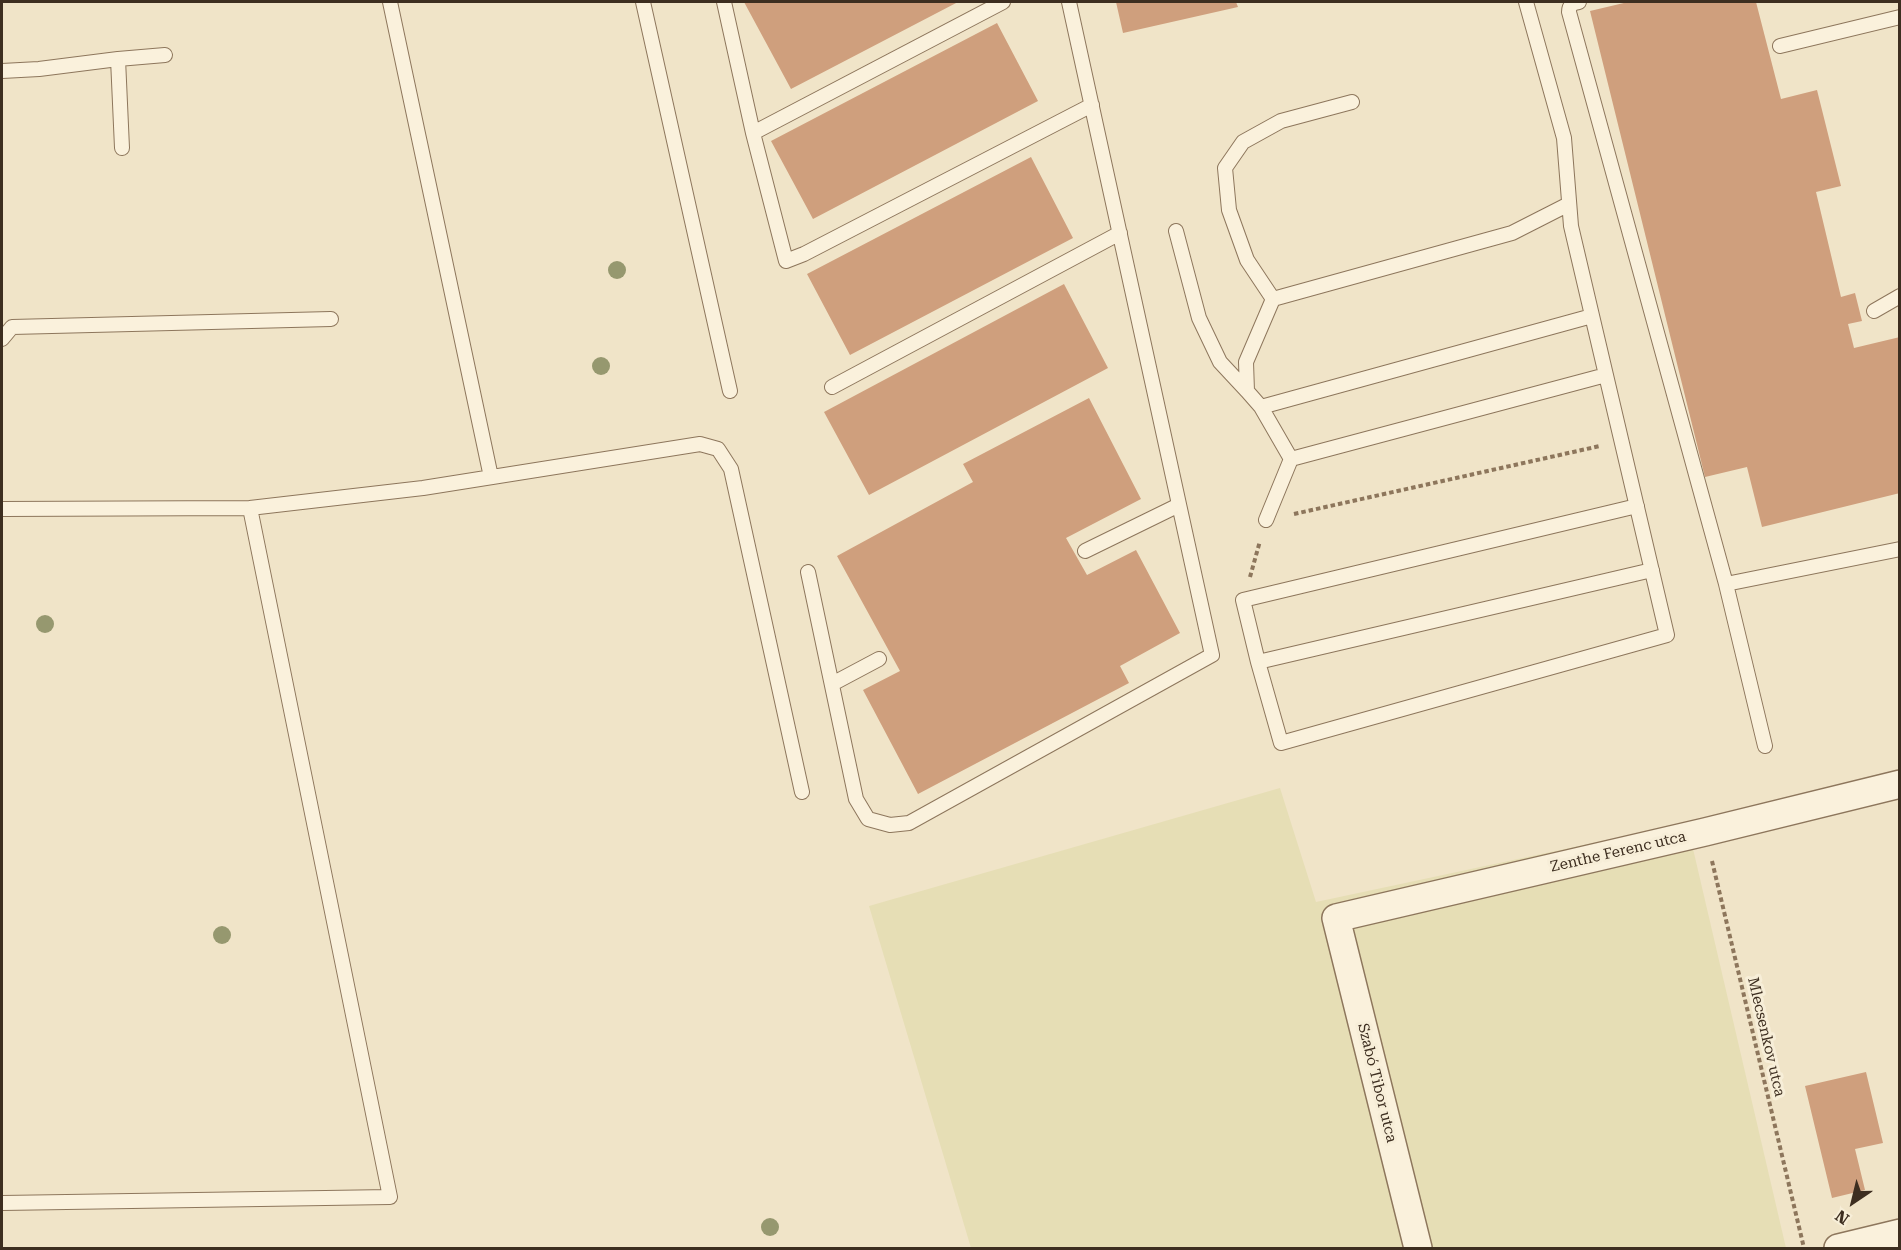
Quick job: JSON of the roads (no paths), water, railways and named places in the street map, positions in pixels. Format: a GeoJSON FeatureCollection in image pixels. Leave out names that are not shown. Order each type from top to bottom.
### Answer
{"type":"FeatureCollection","features":[{"type":"Feature","properties":{"kind":"street","name":"Zenthe Ferenc utca"},"geometry":{"type":"LineString","coordinates":[[1336,918],[1899,784]]}},
{"type":"Feature","properties":{"kind":"street","name":"Szabó Tibor utca"},"geometry":{"type":"LineString","coordinates":[[1336,918],[1418,1248]]}},
{"type":"Feature","properties":{"kind":"street"},"geometry":{"type":"LineString","coordinates":[[1838,1248],[1899,1233]]}},
{"type":"Feature","properties":{"kind":"lane"},"geometry":{"type":"LineString","coordinates":[[390,2],[491,477]]}},
{"type":"Feature","properties":{"kind":"lane"},"geometry":{"type":"LineString","coordinates":[[643,2],[730,391]]}},
{"type":"Feature","properties":{"kind":"lane"},"geometry":{"type":"LineString","coordinates":[[724,2],[753,133],[786,261],[804,254],[1092,105]]}},
{"type":"Feature","properties":{"kind":"lane"},"geometry":{"type":"LineString","coordinates":[[753,133],[1003,2]]}},
{"type":"Feature","properties":{"kind":"lane"},"geometry":{"type":"LineString","coordinates":[[808,572],[856,799],[868,819],[890,825],[909,823],[1212,655],[1069,2]]}},
{"type":"Feature","properties":{"kind":"lane"},"geometry":{"type":"LineString","coordinates":[[1526,2],[1564,138],[1571,226],[1622,441],[1667,635],[1281,743],[1243,600],[1637,506]]}},
{"type":"Feature","properties":{"kind":"lane"},"geometry":{"type":"LineString","coordinates":[[1579,2],[1573,3],[1569,7],[1569,12],[1726,584],[1765,746]]}},
{"type":"Feature","properties":{"kind":"lane"},"geometry":{"type":"LineString","coordinates":[[1780,46],[1899,17]]}},
{"type":"Feature","properties":{"kind":"lane"},"geometry":{"type":"LineString","coordinates":[[2,71],[165,55]]}},
{"type":"Feature","properties":{"kind":"lane"},"geometry":{"type":"LineString","coordinates":[[118,59],[122,148]]}},
{"type":"Feature","properties":{"kind":"lane"},"geometry":{"type":"LineString","coordinates":[[1273,299],[1247,260],[1229,210],[1225,168],[1243,142],[1281,121],[1352,102]]}},
{"type":"Feature","properties":{"kind":"lane"},"geometry":{"type":"LineString","coordinates":[[1273,299],[1512,233],[1569,204]]}},
{"type":"Feature","properties":{"kind":"lane"},"geometry":{"type":"LineString","coordinates":[[1176,231],[1199,318],[1220,362],[1261,407],[1291,459]]}},
{"type":"Feature","properties":{"kind":"lane"},"geometry":{"type":"LineString","coordinates":[[832,387],[1120,233]]}},
{"type":"Feature","properties":{"kind":"lane"},"geometry":{"type":"LineString","coordinates":[[1874,311],[1899,296]]}},
{"type":"Feature","properties":{"kind":"lane"},"geometry":{"type":"LineString","coordinates":[[1247,391],[1246,362],[1273,299]]}},
{"type":"Feature","properties":{"kind":"lane"},"geometry":{"type":"LineString","coordinates":[[1261,407],[1592,316]]}},
{"type":"Feature","properties":{"kind":"lane"},"geometry":{"type":"LineString","coordinates":[[2,339],[12,327],[331,319]]}},
{"type":"Feature","properties":{"kind":"lane"},"geometry":{"type":"LineString","coordinates":[[1291,459],[1606,375]]}},
{"type":"Feature","properties":{"kind":"lane"},"geometry":{"type":"LineString","coordinates":[[2,509],[250,507],[423,488],[700,444],[718,449],[731,469],[802,792]]}},
{"type":"Feature","properties":{"kind":"lane"},"geometry":{"type":"LineString","coordinates":[[1266,520],[1291,459]]}},
{"type":"Feature","properties":{"kind":"lane"},"geometry":{"type":"LineString","coordinates":[[1085,550],[1179,505]]}},
{"type":"Feature","properties":{"kind":"lane"},"geometry":{"type":"LineString","coordinates":[[2,1203],[390,1197],[250,507]]}},
{"type":"Feature","properties":{"kind":"lane"},"geometry":{"type":"LineString","coordinates":[[1726,584],[1899,549]]}},
{"type":"Feature","properties":{"kind":"lane"},"geometry":{"type":"LineString","coordinates":[[1258,662],[1652,570]]}},
{"type":"Feature","properties":{"kind":"lane"},"geometry":{"type":"LineString","coordinates":[[832,684],[879,659]]}}]}
